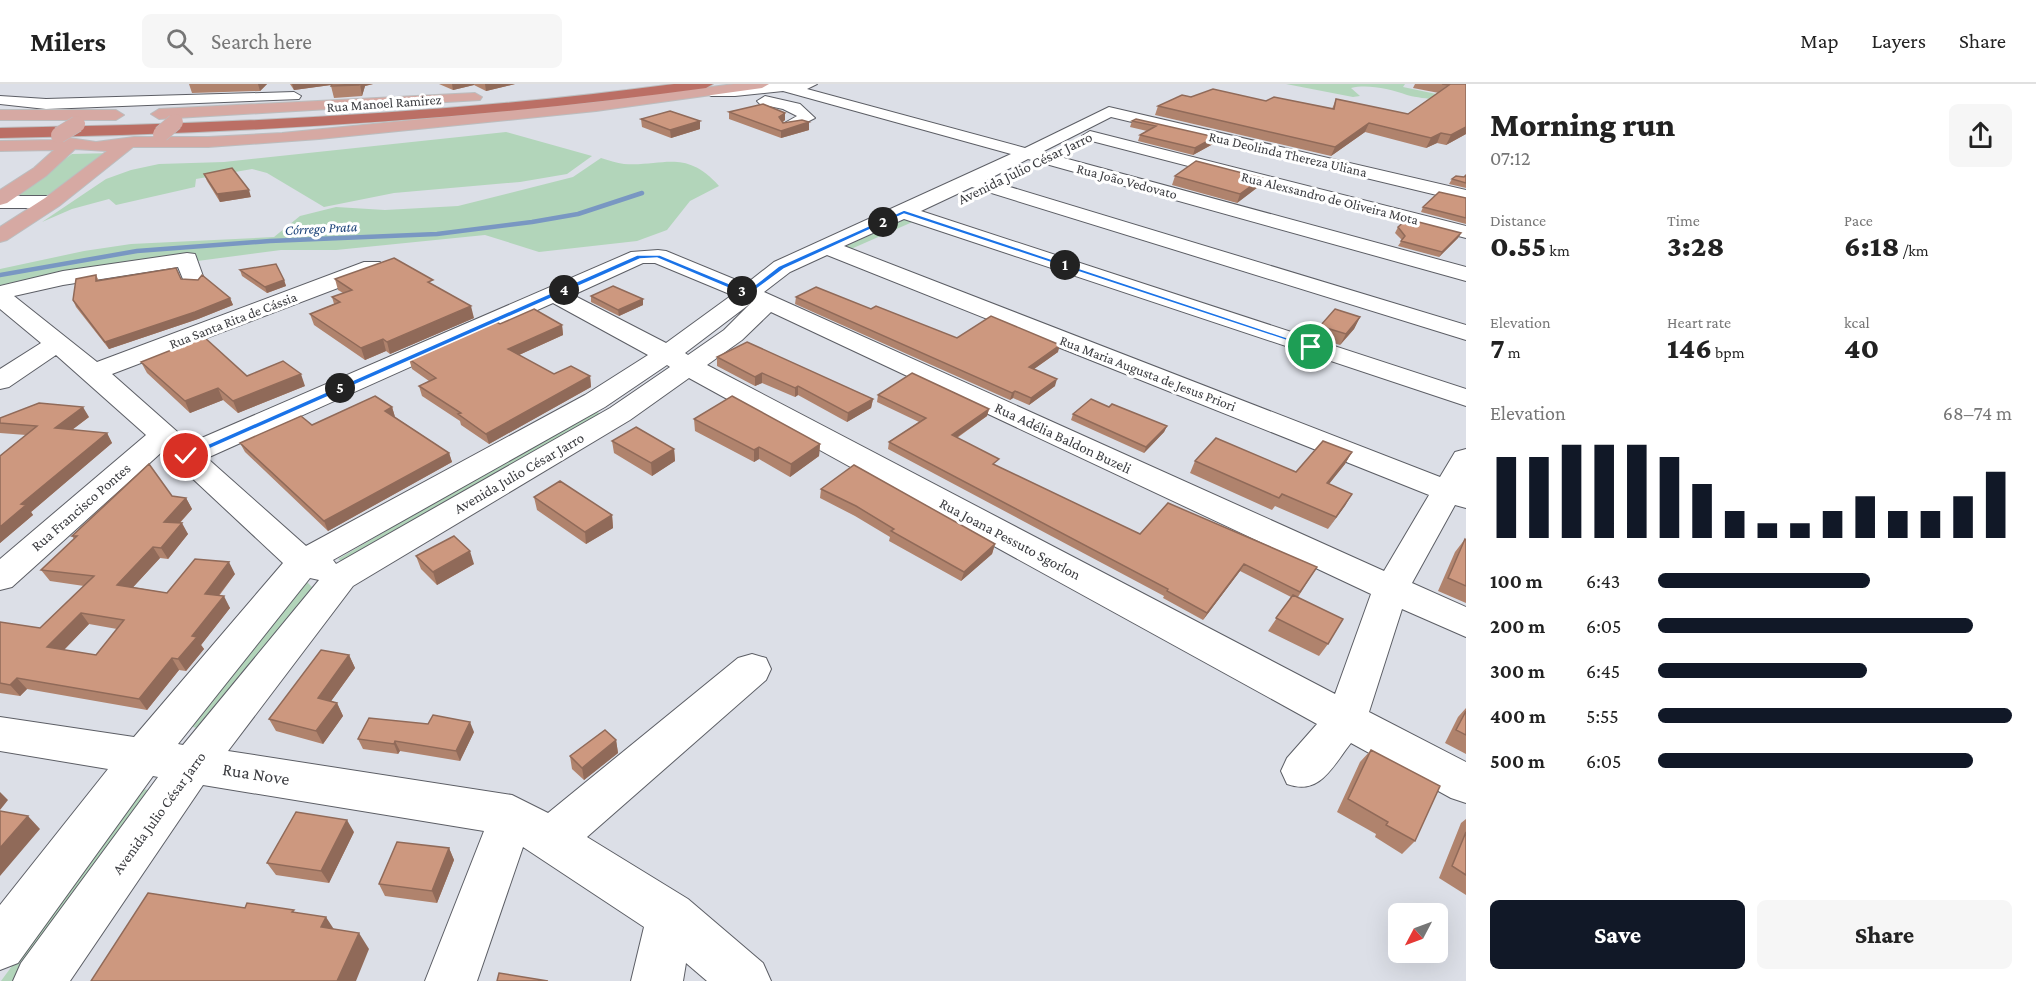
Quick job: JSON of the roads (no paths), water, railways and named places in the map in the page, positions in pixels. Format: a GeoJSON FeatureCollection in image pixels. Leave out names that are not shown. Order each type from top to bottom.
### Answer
{"type":"FeatureCollection","features":[{"type":"Feature","properties":{"kind":"highway"},"geometry":{"type":"LineString","coordinates":[[0,128],[289,120],[484,106],[677,84]]}},
{"type":"Feature","properties":{"kind":"highway"},"geometry":{"type":"LineString","coordinates":[[0,133],[279,126],[479,111],[708,88]]}},
{"type":"Feature","properties":{"kind":"highway"},"geometry":{"type":"LineString","coordinates":[[644,100],[734,88]]}},
{"type":"Feature","properties":{"kind":"main road","name":"Rua Manoel Ramirez"},"geometry":{"type":"LineString","coordinates":[[118,115],[494,96],[608,84]]}},
{"type":"Feature","properties":{"kind":"main road"},"geometry":{"type":"LineString","coordinates":[[0,236],[52,202],[131,142],[201,144],[430,123],[644,100],[708,88],[762,84]]}},
{"type":"Feature","properties":{"kind":"main road"},"geometry":{"type":"LineString","coordinates":[[0,115],[49,109],[118,115]]}},
{"type":"Feature","properties":{"kind":"main road"},"geometry":{"type":"LineString","coordinates":[[0,146],[66,142],[96,147],[131,142],[161,134],[175,122],[153,114]]}},
{"type":"Feature","properties":{"kind":"main road"},"geometry":{"type":"LineString","coordinates":[[0,201],[40,172],[66,142],[77,124],[118,115]]}},
{"type":"Feature","properties":{"kind":"main road"},"geometry":{"type":"LineString","coordinates":[[84,179],[146,156],[201,144]]}},
{"type":"Feature","properties":{"kind":"street"},"geometry":{"type":"LineString","coordinates":[[131,84],[134,102]]}},
{"type":"Feature","properties":{"kind":"street"},"geometry":{"type":"LineString","coordinates":[[708,88],[788,88],[812,84]]}},
{"type":"Feature","properties":{"kind":"street"},"geometry":{"type":"LineString","coordinates":[[734,88],[796,108],[802,111],[807,118],[789,125]]}},
{"type":"Feature","properties":{"kind":"street","name":"Rua João Vedovato"},"geometry":{"type":"LineString","coordinates":[[788,88],[1466,274]]}},
{"type":"Feature","properties":{"kind":"street"},"geometry":{"type":"LineString","coordinates":[[0,100],[49,109],[134,102],[294,96]]}},
{"type":"Feature","properties":{"kind":"street"},"geometry":{"type":"LineString","coordinates":[[134,102],[153,114]]}},
{"type":"Feature","properties":{"kind":"street"},"geometry":{"type":"LineString","coordinates":[[118,115],[134,102]]}},
{"type":"Feature","properties":{"kind":"street","name":"Avenida Julio César Jarro"},"geometry":{"type":"LineString","coordinates":[[0,945],[144,755],[303,562],[595,401],[733,335],[758,298],[800,276],[839,251],[1119,114]]}},
{"type":"Feature","properties":{"kind":"street","name":"Avenida Julio César Jarro"},"geometry":{"type":"LineString","coordinates":[[1036,156],[1090,136],[1119,114]]}},
{"type":"Feature","properties":{"kind":"street","name":"Rua Deolinda Thereza Uliana"},"geometry":{"type":"LineString","coordinates":[[1119,114],[1466,196]]}},
{"type":"Feature","properties":{"kind":"street","name":"Rua Alexsandro de Oliveira Mota"},"geometry":{"type":"LineString","coordinates":[[1090,136],[1466,232]]}},
{"type":"Feature","properties":{"kind":"street"},"geometry":{"type":"LineString","coordinates":[[980,183],[1466,333]]}},
{"type":"Feature","properties":{"kind":"street"},"geometry":{"type":"LineString","coordinates":[[0,201],[52,202]]}},
{"type":"Feature","properties":{"kind":"street"},"geometry":{"type":"LineString","coordinates":[[914,215],[1466,398]]}},
{"type":"Feature","properties":{"kind":"street","name":"Rua Maria Augusta de Jesus Priori"},"geometry":{"type":"LineString","coordinates":[[839,251],[1456,494]]}},
{"type":"Feature","properties":{"kind":"street","name":"Rua Adélia Baldon Buzeli"},"geometry":{"type":"LineString","coordinates":[[554,294],[639,257],[658,256],[758,298],[1466,623]]}},
{"type":"Feature","properties":{"kind":"street"},"geometry":{"type":"LineString","coordinates":[[193,279],[186,259],[63,278],[1,292],[12,308],[94,372],[303,562],[341,577]]}},
{"type":"Feature","properties":{"kind":"street","name":"Rua Santa Rita de Cássia"},"geometry":{"type":"LineString","coordinates":[[94,372],[372,267]]}},
{"type":"Feature","properties":{"kind":"street"},"geometry":{"type":"LineString","coordinates":[[186,456],[554,294]]}},
{"type":"Feature","properties":{"kind":"street","name":"Rua Joana Pessuto Sgorlon"},"geometry":{"type":"LineString","coordinates":[[554,294],[1466,784]]}},
{"type":"Feature","properties":{"kind":"street"},"geometry":{"type":"LineString","coordinates":[[0,381],[57,343]]}},
{"type":"Feature","properties":{"kind":"street","name":"Avenida Julio César Jarro"},"geometry":{"type":"LineString","coordinates":[[39,981],[194,764],[341,577],[620,414],[678,360]]}},
{"type":"Feature","properties":{"kind":"street"},"geometry":{"type":"LineString","coordinates":[[595,401],[620,414]]}},
{"type":"Feature","properties":{"kind":"street","name":"Rua Francisco Pontes"},"geometry":{"type":"LineString","coordinates":[[0,578],[162,436]]}},
{"type":"Feature","properties":{"kind":"street"},"geometry":{"type":"LineString","coordinates":[[1302,771],[1346,720],[1391,589],[1456,494],[1466,458]]}},
{"type":"Feature","properties":{"kind":"street"},"geometry":{"type":"LineString","coordinates":[[552,838],[752,669]]}},
{"type":"Feature","properties":{"kind":"street","name":"Rua Nove"},"geometry":{"type":"LineString","coordinates":[[0,734],[512,815]]}},
{"type":"Feature","properties":{"kind":"street"},"geometry":{"type":"LineString","coordinates":[[452,981],[512,815],[552,838],[671,916],[745,981]]}},
{"type":"Feature","properties":{"kind":"street"},"geometry":{"type":"LineString","coordinates":[[657,981],[671,916]]}},
{"type":"Feature","properties":{"kind":"waterway","name":"Córrego Prata"},"geometry":{"type":"LineString","coordinates":[[0,275],[137,251],[270,241],[437,234],[532,222],[578,214],[642,193]]}}]}
